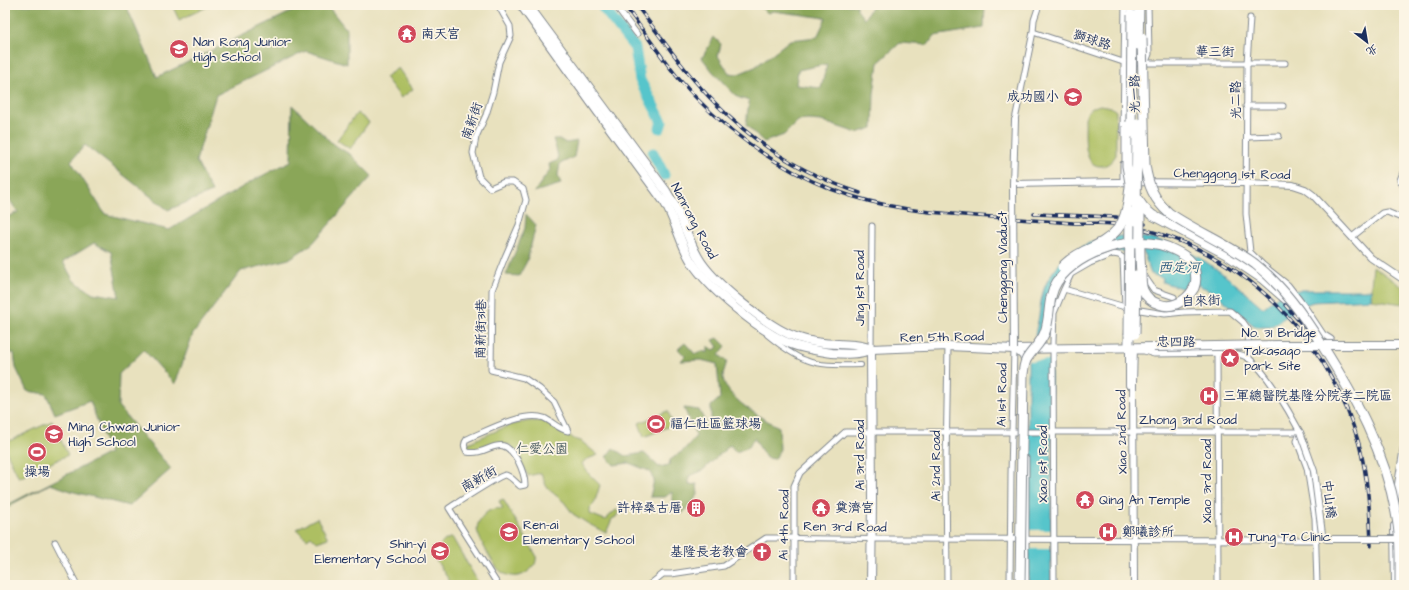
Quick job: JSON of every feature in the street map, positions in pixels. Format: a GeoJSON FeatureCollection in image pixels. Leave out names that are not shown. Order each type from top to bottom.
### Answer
{"type":"FeatureCollection","features":[{"type":"Feature","properties":{"kind":"highway"},"geometry":{"type":"LineString","coordinates":[[1132,5],[1124,181],[1132,334]]}},
{"type":"Feature","properties":{"kind":"highway"},"geometry":{"type":"LineString","coordinates":[[1132,349],[1137,198],[1140,5]]}},
{"type":"Feature","properties":{"kind":"highway"},"geometry":{"type":"LineString","coordinates":[[1140,5],[1145,165],[1146,176],[1154,197],[1161,206],[1174,217],[1223,243],[1255,264],[1304,312],[1352,394],[1368,426],[1381,460],[1393,496],[1399,527],[1400,585]]}},
{"type":"Feature","properties":{"kind":"highway"},"geometry":{"type":"LineString","coordinates":[[1132,15],[1128,53],[1126,159],[1128,180],[1134,194],[1144,208],[1152,215],[1211,245],[1252,271],[1304,312]]}},
{"type":"Feature","properties":{"kind":"highway"},"geometry":{"type":"LineString","coordinates":[[1017,585],[1019,383],[1022,361],[1037,338],[1042,320],[1046,293],[1058,271],[1073,257],[1108,239],[1116,232],[1123,220],[1126,211],[1124,181]]}},
{"type":"Feature","properties":{"kind":"highway"},"geometry":{"type":"LineString","coordinates":[[1020,585],[1023,374],[1028,357],[1041,341],[1046,330],[1051,294],[1056,283],[1072,265],[1090,254],[1131,243],[1138,242],[1142,242],[1147,242],[1168,247],[1188,258],[1196,273],[1195,285],[1191,293],[1184,300],[1172,305],[1158,304],[1146,295],[1142,285],[1140,257],[1140,243],[1140,236],[1140,229],[1140,214],[1137,198]]}},
{"type":"Feature","properties":{"kind":"main road","name":"Nanrong Road"},"geometry":{"type":"LineString","coordinates":[[521,5],[665,203],[692,262],[716,289],[750,320],[792,345],[802,348],[839,353],[862,353],[871,349]]}},
{"type":"Feature","properties":{"kind":"main road","name":"Nanrong Road"},"geometry":{"type":"LineString","coordinates":[[528,5],[666,191],[678,210],[698,258],[705,268],[746,306],[762,318],[795,337],[823,343],[862,345],[871,349]]}},
{"type":"Feature","properties":{"kind":"main road","name":"No. 31 Bridge"},"geometry":{"type":"LineString","coordinates":[[1052,346],[1132,349],[1154,347],[1279,345],[1404,345]]}},
{"type":"Feature","properties":{"kind":"main road","name":"Ren 5th Road"},"geometry":{"type":"LineString","coordinates":[[871,349],[948,346],[1014,349],[1052,346]]}},
{"type":"Feature","properties":{"kind":"main road","name":"Ai 3rd Road"},"geometry":{"type":"LineString","coordinates":[[871,349],[871,585]]}},
{"type":"Feature","properties":{"kind":"street","name":"南新街"},"geometry":{"type":"LineString","coordinates":[[498,5],[510,26],[511,36],[499,62],[493,92],[486,115],[476,137],[473,153],[479,177],[490,188],[504,182],[513,182],[523,189],[526,200],[524,210]]}},
{"type":"Feature","properties":{"kind":"street"},"geometry":{"type":"LineString","coordinates":[[615,5],[637,34]]}},
{"type":"Feature","properties":{"kind":"street"},"geometry":{"type":"LineString","coordinates":[[1015,120],[1033,32],[1034,20],[1039,5]]}},
{"type":"Feature","properties":{"kind":"street","name":"光一路"},"geometry":{"type":"LineString","coordinates":[[1124,181],[1123,62],[1126,18],[1125,5]]}},
{"type":"Feature","properties":{"kind":"street","name":"光一路"},"geometry":{"type":"LineString","coordinates":[[1148,5],[1149,54],[1145,63],[1148,183]]}},
{"type":"Feature","properties":{"kind":"street","name":"光二路"},"geometry":{"type":"LineString","coordinates":[[1250,18],[1247,63],[1246,214],[1250,252],[1263,265],[1288,285],[1304,312],[1323,334],[1331,339]]}},
{"type":"Feature","properties":{"kind":"street","name":"獅球路"},"geometry":{"type":"LineString","coordinates":[[1033,32],[1123,62],[1145,63]]}},
{"type":"Feature","properties":{"kind":"street","name":"華三街"},"geometry":{"type":"LineString","coordinates":[[1145,63],[1285,63]]}},
{"type":"Feature","properties":{"kind":"street"},"geometry":{"type":"LineString","coordinates":[[1247,106],[1283,106]]}},
{"type":"Feature","properties":{"kind":"street","name":"Chenggong Viaduct"},"geometry":{"type":"LineString","coordinates":[[1014,349],[1013,184],[1015,120]]}},
{"type":"Feature","properties":{"kind":"street"},"geometry":{"type":"LineString","coordinates":[[1247,137],[1279,136]]}},
{"type":"Feature","properties":{"kind":"street"},"geometry":{"type":"LineString","coordinates":[[1404,170],[1400,180],[1404,187]]}},
{"type":"Feature","properties":{"kind":"street"},"geometry":{"type":"LineString","coordinates":[[1013,184],[1124,181]]}},
{"type":"Feature","properties":{"kind":"street","name":"Chenggong 1st Road"},"geometry":{"type":"LineString","coordinates":[[1124,181],[1148,183],[1246,183],[1293,185],[1305,189],[1323,204],[1371,258],[1404,280]]}},
{"type":"Feature","properties":{"kind":"street","name":"南新街31巷"},"geometry":{"type":"LineString","coordinates":[[467,452],[464,448],[464,443],[467,439],[509,421],[528,417],[543,418],[558,428],[568,431],[554,402],[540,389],[524,378],[491,370],[492,290],[524,210]]}},
{"type":"Feature","properties":{"kind":"street"},"geometry":{"type":"LineString","coordinates":[[1352,237],[1382,213],[1387,212],[1404,219]]}},
{"type":"Feature","properties":{"kind":"street","name":"Jing 1st Road"},"geometry":{"type":"LineString","coordinates":[[871,349],[872,226]]}},
{"type":"Feature","properties":{"kind":"street"},"geometry":{"type":"LineString","coordinates":[[1052,346],[1054,313],[1068,278],[1075,271],[1090,262],[1113,254],[1123,258],[1125,307],[1064,289]]}},
{"type":"Feature","properties":{"kind":"street"},"geometry":{"type":"LineString","coordinates":[[1145,277],[1154,290],[1174,297]]}},
{"type":"Feature","properties":{"kind":"street","name":"自來街"},"geometry":{"type":"LineString","coordinates":[[1140,310],[1165,314],[1230,311],[1247,326],[1249,359]]}},
{"type":"Feature","properties":{"kind":"street","name":"Nanrong Road"},"geometry":{"type":"LineString","coordinates":[[750,320],[767,336],[806,361],[830,365],[861,365]]}},
{"type":"Feature","properties":{"kind":"street","name":"Ai 2nd Road"},"geometry":{"type":"LineString","coordinates":[[947,585],[948,539],[946,462],[948,346]]}},
{"type":"Feature","properties":{"kind":"street","name":"Xiao 1st Road"},"geometry":{"type":"LineString","coordinates":[[1052,346],[1054,585]]}},
{"type":"Feature","properties":{"kind":"street","name":"Ai 1st Road"},"geometry":{"type":"LineString","coordinates":[[1010,585],[1014,349]]}},
{"type":"Feature","properties":{"kind":"street","name":"Ai 1st Road"},"geometry":{"type":"LineString","coordinates":[[1014,349],[1022,356],[1026,367],[1026,585]]}},
{"type":"Feature","properties":{"kind":"street","name":"忠四路"},"geometry":{"type":"LineString","coordinates":[[1132,349],[1154,354],[1239,354],[1249,359]]}},
{"type":"Feature","properties":{"kind":"street","name":"Xiao 2nd Road"},"geometry":{"type":"LineString","coordinates":[[1132,349],[1131,431],[1134,585]]}},
{"type":"Feature","properties":{"kind":"street","name":"Xiao 3rd Road"},"geometry":{"type":"LineString","coordinates":[[1218,354],[1218,585]]}},
{"type":"Feature","properties":{"kind":"street"},"geometry":{"type":"LineString","coordinates":[[1249,359],[1273,388],[1300,432],[1297,441],[1307,468],[1314,505],[1317,540],[1317,585]]}},
{"type":"Feature","properties":{"kind":"street","name":"Ai 4th Road"},"geometry":{"type":"LineString","coordinates":[[794,585],[794,486],[800,473],[845,432],[947,432]]}},
{"type":"Feature","properties":{"kind":"street","name":"Zhong 3rd Road"},"geometry":{"type":"LineString","coordinates":[[947,432],[1300,432]]}},
{"type":"Feature","properties":{"kind":"street","name":"中山橋"},"geometry":{"type":"LineString","coordinates":[[1300,432],[1313,466],[1322,534],[1324,538],[1404,539]]}},
{"type":"Feature","properties":{"kind":"street","name":"南新街"},"geometry":{"type":"LineString","coordinates":[[467,452],[473,453],[502,445],[508,447],[513,453],[525,477],[525,485],[520,486],[509,476],[504,475],[449,508],[498,585]]}},
{"type":"Feature","properties":{"kind":"street"},"geometry":{"type":"LineString","coordinates":[[1395,585],[1394,509],[1404,447]]}},
{"type":"Feature","properties":{"kind":"street","name":"Ren 3rd Road"},"geometry":{"type":"LineString","coordinates":[[649,585],[662,574],[724,566],[766,538],[1317,540]]}},
{"type":"Feature","properties":{"kind":"street","name":"Xiao 2nd Road"},"geometry":{"type":"LineString","coordinates":[[1130,585],[1132,540]]}},
{"type":"Feature","properties":{"kind":"street"},"geometry":{"type":"LineString","coordinates":[[55,542],[77,585]]}},
{"type":"Feature","properties":{"kind":"green space"},"geometry":{"type":"Polygon","coordinates":[[[5,5],[126,5],[157,77],[305,5],[327,5],[347,30],[347,64],[306,51],[216,95],[196,161],[212,192],[168,210],[85,145],[71,161],[105,214],[169,230],[256,179],[291,161],[292,105],[333,144],[351,155],[372,176],[312,244],[289,259],[241,271],[193,334],[175,384],[144,350],[119,374],[118,406],[171,469],[129,506],[74,492],[50,484],[14,503],[5,510],[5,506],[109,453],[90,401],[55,414],[46,394],[27,391],[16,368],[14,353],[5,353],[5,218],[18,212],[5,194],[5,5]],[[94,243],[63,262],[74,281],[93,293],[119,297],[111,252],[94,243]]]}},
{"type":"Feature","properties":{"kind":"green space"},"geometry":{"type":"Polygon","coordinates":[[[172,5],[211,5],[179,20],[172,5]]]}},
{"type":"Feature","properties":{"kind":"green space"},"geometry":{"type":"Polygon","coordinates":[[[757,5],[857,5],[857,9],[864,19],[873,5],[985,5],[984,28],[934,36],[928,45],[900,43],[878,63],[874,94],[873,128],[857,133],[821,121],[798,121],[784,135],[764,142],[746,125],[749,101],[737,97],[702,58],[714,37],[721,44],[718,56],[729,73],[738,74],[755,67],[790,40],[817,37],[826,18],[773,11],[768,13],[757,5]],[[827,64],[798,70],[796,85],[821,88],[827,64]]]}},
{"type":"Feature","properties":{"kind":"green space"},"geometry":{"type":"Polygon","coordinates":[[[398,68],[413,89],[401,98],[385,77],[398,68]]]}},
{"type":"Feature","properties":{"kind":"green space"},"geometry":{"type":"Polygon","coordinates":[[[1100,105],[1111,107],[1116,111],[1116,155],[1107,165],[1102,166],[1095,165],[1091,161],[1086,148],[1085,140],[1086,115],[1091,109],[1100,105]]]}},
{"type":"Feature","properties":{"kind":"green space"},"geometry":{"type":"Polygon","coordinates":[[[357,113],[369,122],[350,149],[337,140],[357,113]]]}},
{"type":"Feature","properties":{"kind":"green space"},"geometry":{"type":"Polygon","coordinates":[[[553,139],[559,139],[566,143],[577,141],[574,157],[560,164],[558,175],[561,184],[534,192],[550,170],[549,164],[558,160],[553,139]]]}},
{"type":"Feature","properties":{"kind":"green space"},"geometry":{"type":"Polygon","coordinates":[[[526,214],[536,225],[527,261],[519,276],[506,275],[525,228],[526,214]]]}},
{"type":"Feature","properties":{"kind":"green space"},"geometry":{"type":"Polygon","coordinates":[[[1373,266],[1404,288],[1403,304],[1371,299],[1373,266]]]}},
{"type":"Feature","properties":{"kind":"green space"},"geometry":{"type":"Polygon","coordinates":[[[718,338],[726,346],[719,355],[727,361],[723,374],[725,384],[736,399],[754,413],[779,427],[780,449],[775,459],[766,458],[754,438],[749,447],[736,452],[730,445],[702,471],[689,476],[689,485],[697,484],[698,495],[682,514],[672,503],[672,492],[665,497],[650,497],[654,480],[649,471],[629,463],[614,465],[606,457],[613,448],[625,456],[644,453],[659,467],[669,465],[670,460],[684,450],[696,436],[684,408],[699,410],[707,425],[711,424],[711,406],[720,398],[717,364],[701,360],[681,361],[685,356],[678,349],[685,343],[695,354],[702,351],[708,353],[708,346],[714,350],[718,347],[713,340],[718,338]]]}},
{"type":"Feature","properties":{"kind":"green space","name":"福仁社區籃球場"},"geometry":{"type":"Polygon","coordinates":[[[668,411],[673,425],[644,437],[639,423],[668,411]]]}},
{"type":"Feature","properties":{"kind":"green space","name":"操場"},"geometry":{"type":"Polygon","coordinates":[[[52,421],[68,455],[19,478],[5,449],[5,443],[52,421]]]}},
{"type":"Feature","properties":{"kind":"green space","name":"仁愛公園"},"geometry":{"type":"Polygon","coordinates":[[[529,421],[544,421],[559,431],[581,441],[598,455],[585,460],[582,464],[600,485],[594,504],[590,508],[590,514],[605,520],[616,510],[619,511],[616,517],[612,519],[606,533],[573,514],[564,502],[547,488],[541,473],[528,476],[510,445],[503,444],[481,450],[469,451],[466,446],[468,443],[510,425],[529,421]]]}},
{"type":"Feature","properties":{"kind":"green space"},"geometry":{"type":"Polygon","coordinates":[[[503,499],[536,555],[536,560],[533,567],[522,575],[518,576],[509,575],[499,570],[486,550],[477,529],[480,519],[488,511],[503,509],[499,501],[503,499]]]}},
{"type":"Feature","properties":{"kind":"green space"},"geometry":{"type":"Polygon","coordinates":[[[317,518],[328,538],[317,542],[311,536],[307,539],[296,529],[317,518]]]}},
{"type":"Feature","properties":{"kind":"green space"},"geometry":{"type":"Polygon","coordinates":[[[452,537],[478,582],[474,585],[473,582],[471,585],[452,585],[434,557],[434,551],[444,541],[452,537]]]}},
{"type":"Feature","properties":{"kind":"water","name":"西定河"},"geometry":{"type":"Polygon","coordinates":[[[1120,236],[1157,240],[1186,251],[1214,267],[1263,308],[1283,292],[1300,290],[1371,290],[1371,299],[1313,302],[1304,305],[1270,327],[1257,327],[1212,291],[1193,283],[1184,289],[1162,282],[1163,278],[1151,274],[1143,251],[1112,252],[1095,256],[1073,270],[1062,284],[1058,292],[1047,346],[1051,360],[1051,585],[1028,585],[1028,361],[1035,356],[1035,335],[1043,292],[1049,278],[1056,268],[1074,251],[1096,241],[1120,236]]]}},
{"type":"Feature","properties":{"kind":"pier"},"geometry":{"type":"Polygon","coordinates":[[[1033,336],[1050,336],[1051,360],[1028,361],[1033,355],[1033,336]]]}},
{"type":"Feature","properties":{"kind":"pier"},"geometry":{"type":"Polygon","coordinates":[[[1028,530],[1051,530],[1051,549],[1028,549],[1028,530]]]}},
{"type":"Feature","properties":{"kind":"waterway"},"geometry":{"type":"LineString","coordinates":[[601,5],[635,48],[640,80],[662,122],[660,128]]}},
{"type":"Feature","properties":{"kind":"waterway"},"geometry":{"type":"LineString","coordinates":[[653,153],[664,175]]}},
{"type":"Feature","properties":{"kind":"railway"},"geometry":{"type":"LineString","coordinates":[[624,5],[665,61],[695,97],[730,129],[768,157],[809,180],[871,202],[930,212],[1073,223],[1114,224],[1135,227],[1169,237],[1203,252],[1234,270],[1263,292],[1289,318],[1312,346],[1331,377],[1347,409],[1359,444],[1365,469],[1371,546]]}},
{"type":"Feature","properties":{"kind":"railway"},"geometry":{"type":"LineString","coordinates":[[636,5],[694,81],[731,119],[765,145],[801,168],[840,186],[860,193]]}},
{"type":"Feature","properties":{"kind":"railway"},"geometry":{"type":"LineString","coordinates":[[1034,214],[1116,217],[1145,224]]}},
{"type":"Feature","properties":{"kind":"railway"},"geometry":{"type":"LineString","coordinates":[[1285,305],[1316,342]]}},
{"type":"Feature","properties":{"kind":"place","name":"南天宮"},"geometry":{"type":"Point","coordinates":[407,34]}},
{"type":"Feature","properties":{"kind":"place","name":"Nan Rong Junior High School"},"geometry":{"type":"Point","coordinates":[179,49]}},
{"type":"Feature","properties":{"kind":"place","name":"成功國小"},"geometry":{"type":"Point","coordinates":[1073,97]}},
{"type":"Feature","properties":{"kind":"place","name":"Takasago park Site"},"geometry":{"type":"Point","coordinates":[1230,358]}},
{"type":"Feature","properties":{"kind":"place","name":"三軍總醫院基隆分院孝二院區"},"geometry":{"type":"Point","coordinates":[1209,396]}},
{"type":"Feature","properties":{"kind":"place","name":"福仁社區籃球場"},"geometry":{"type":"Point","coordinates":[656,424]}},
{"type":"Feature","properties":{"kind":"place","name":"Ming Chwan Junior High School"},"geometry":{"type":"Point","coordinates":[54,434]}},
{"type":"Feature","properties":{"kind":"place","name":"操場"},"geometry":{"type":"Point","coordinates":[37,452]}},
{"type":"Feature","properties":{"kind":"place","name":"Qing An Temple"},"geometry":{"type":"Point","coordinates":[1085,500]}},
{"type":"Feature","properties":{"kind":"place","name":"許梓桑古厝"},"geometry":{"type":"Point","coordinates":[696,508]}},
{"type":"Feature","properties":{"kind":"place","name":"奠濟宮"},"geometry":{"type":"Point","coordinates":[821,508]}},
{"type":"Feature","properties":{"kind":"place","name":"Ren-ai Elementary School"},"geometry":{"type":"Point","coordinates":[509,532]}},
{"type":"Feature","properties":{"kind":"place","name":"鄭曦診所"},"geometry":{"type":"Point","coordinates":[1108,532]}},
{"type":"Feature","properties":{"kind":"place","name":"Tung Ta Clinic"},"geometry":{"type":"Point","coordinates":[1234,537]}},
{"type":"Feature","properties":{"kind":"place","name":"Shin-yi Elementary School"},"geometry":{"type":"Point","coordinates":[440,551]}},
{"type":"Feature","properties":{"kind":"place","name":"基隆長老教會"},"geometry":{"type":"Point","coordinates":[762,552]}}]}
